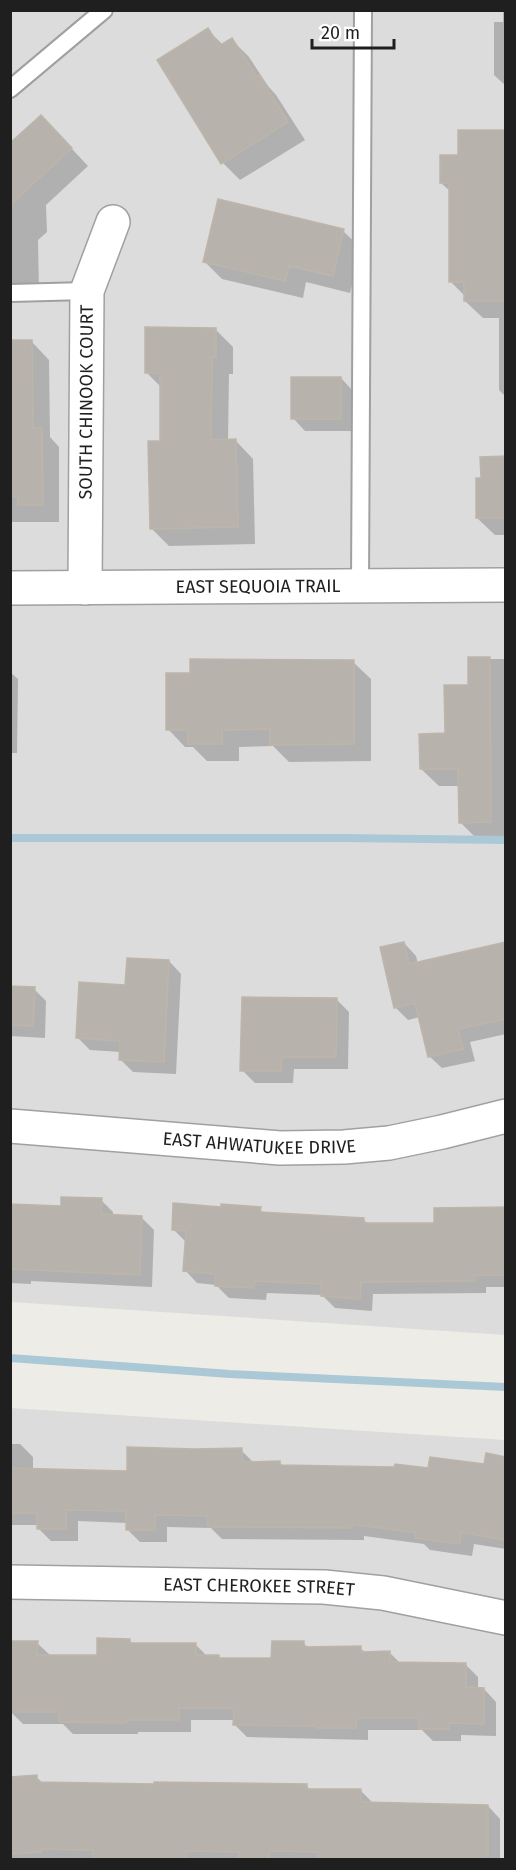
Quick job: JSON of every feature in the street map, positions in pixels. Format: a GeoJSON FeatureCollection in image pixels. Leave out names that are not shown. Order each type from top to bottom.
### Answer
{"type":"FeatureCollection","features":[{"type":"Feature","properties":{"kind":"street","name":"SOUTH CHINOOK COURT"},"geometry":{"type":"LineString","coordinates":[[85,588],[87,291],[113,222]]}},
{"type":"Feature","properties":{"kind":"street","name":"EAST SEQUOIA TRAIL"},"geometry":{"type":"LineString","coordinates":[[10,588],[506,585]]}},
{"type":"Feature","properties":{"kind":"street","name":"EAST AHWATUKEE DRIVE"},"geometry":{"type":"LineString","coordinates":[[10,1126],[280,1148],[344,1147],[389,1143],[506,1116]]}},
{"type":"Feature","properties":{"kind":"street","name":"EAST CHEROKEE STREET"},"geometry":{"type":"LineString","coordinates":[[10,1582],[324,1587],[383,1593],[506,1618]]}},
{"type":"Feature","properties":{"kind":"lane"},"geometry":{"type":"LineString","coordinates":[[10,89],[104,10]]}},
{"type":"Feature","properties":{"kind":"lane"},"geometry":{"type":"LineString","coordinates":[[360,586],[363,10]]}},
{"type":"Feature","properties":{"kind":"lane"},"geometry":{"type":"LineString","coordinates":[[10,293],[87,291]]}},
{"type":"Feature","properties":{"kind":"shaded area"},"geometry":{"type":"Polygon","coordinates":[[[10,11],[505,11],[505,1335],[11,1302],[10,11]]]}},
{"type":"Feature","properties":{"kind":"shaded area"},"geometry":{"type":"Polygon","coordinates":[[[10,1408],[505,1440],[505,1859],[11,1859],[10,1408]]]}},
{"type":"Feature","properties":{"kind":"building"},"geometry":{"type":"Polygon","coordinates":[[[208,28],[219,46],[232,38],[257,77],[259,75],[288,122],[221,164],[157,60],[208,28]]]}},
{"type":"Feature","properties":{"kind":"building"},"geometry":{"type":"Polygon","coordinates":[[[41,115],[72,148],[10,205],[10,143],[41,115]]]}},
{"type":"Feature","properties":{"kind":"building"},"geometry":{"type":"Polygon","coordinates":[[[458,130],[506,130],[506,301],[464,301],[464,282],[449,282],[449,183],[440,183],[440,155],[458,155],[458,130]]]}},
{"type":"Feature","properties":{"kind":"building"},"geometry":{"type":"Polygon","coordinates":[[[218,199],[344,229],[333,276],[289,266],[285,281],[203,262],[218,199]]]}},
{"type":"Feature","properties":{"kind":"building"},"geometry":{"type":"Polygon","coordinates":[[[145,327],[216,328],[216,357],[212,357],[211,440],[236,439],[238,527],[150,529],[148,441],[160,441],[160,373],[145,373],[145,327]]]}},
{"type":"Feature","properties":{"kind":"building"},"geometry":{"type":"Polygon","coordinates":[[[10,340],[32,340],[33,428],[42,428],[43,505],[18,505],[18,496],[10,496],[10,340]]]}},
{"type":"Feature","properties":{"kind":"building"},"geometry":{"type":"Polygon","coordinates":[[[291,377],[341,377],[341,419],[291,419],[291,377]]]}},
{"type":"Feature","properties":{"kind":"building"},"geometry":{"type":"Polygon","coordinates":[[[506,456],[506,518],[476,518],[476,478],[481,478],[480,457],[506,456]]]}},
{"type":"Feature","properties":{"kind":"building"},"geometry":{"type":"Polygon","coordinates":[[[468,657],[490,657],[491,822],[459,823],[458,769],[420,769],[419,734],[445,733],[444,685],[468,685],[468,657]]]}},
{"type":"Feature","properties":{"kind":"building"},"geometry":{"type":"Polygon","coordinates":[[[190,659],[354,660],[354,744],[270,745],[270,729],[222,730],[222,744],[188,744],[188,730],[166,730],[166,673],[190,673],[190,659]]]}},
{"type":"Feature","properties":{"kind":"building"},"geometry":{"type":"Polygon","coordinates":[[[404,942],[409,964],[506,942],[506,1019],[458,1029],[463,1049],[428,1057],[415,1003],[394,1008],[380,947],[404,942]]]}},
{"type":"Feature","properties":{"kind":"building"},"geometry":{"type":"Polygon","coordinates":[[[127,958],[169,960],[164,1062],[119,1060],[120,1041],[76,1038],[79,982],[125,985],[127,958]]]}},
{"type":"Feature","properties":{"kind":"building"},"geometry":{"type":"Polygon","coordinates":[[[10,986],[35,987],[33,1026],[10,1025],[10,986]]]}},
{"type":"Feature","properties":{"kind":"building"},"geometry":{"type":"Polygon","coordinates":[[[242,997],[337,998],[336,1057],[282,1057],[281,1071],[240,1071],[242,997]]]}},
{"type":"Feature","properties":{"kind":"building"},"geometry":{"type":"Polygon","coordinates":[[[61,1197],[102,1198],[101,1214],[142,1216],[140,1275],[10,1269],[10,1204],[61,1206],[61,1197]]]}},
{"type":"Feature","properties":{"kind":"building"},"geometry":{"type":"Polygon","coordinates":[[[173,1203],[221,1207],[221,1204],[261,1207],[260,1212],[364,1218],[364,1223],[434,1223],[434,1208],[506,1207],[506,1275],[474,1275],[474,1281],[361,1282],[360,1299],[321,1296],[321,1284],[255,1281],[254,1288],[215,1286],[216,1274],[183,1271],[186,1231],[172,1230],[173,1203]]]}},
{"type":"Feature","properties":{"kind":"building"},"geometry":{"type":"Polygon","coordinates":[[[127,1447],[242,1448],[242,1462],[280,1461],[280,1465],[394,1467],[395,1464],[428,1468],[430,1457],[484,1464],[486,1453],[506,1457],[506,1540],[461,1532],[460,1544],[415,1538],[416,1533],[352,1524],[352,1528],[208,1527],[208,1516],[155,1515],[155,1530],[126,1530],[126,1511],[66,1510],[66,1529],[37,1529],[37,1513],[10,1513],[10,1468],[127,1471],[127,1447]]]}},
{"type":"Feature","properties":{"kind":"building"},"geometry":{"type":"Polygon","coordinates":[[[97,1638],[130,1639],[130,1643],[196,1643],[196,1655],[219,1655],[219,1658],[271,1658],[272,1641],[304,1641],[304,1647],[361,1646],[361,1652],[390,1651],[390,1662],[466,1663],[466,1687],[484,1688],[484,1724],[449,1723],[449,1729],[419,1729],[419,1718],[356,1718],[356,1728],[233,1725],[234,1708],[179,1708],[179,1720],[126,1720],[126,1723],[59,1722],[59,1712],[10,1712],[10,1641],[38,1641],[37,1655],[97,1655],[97,1638]]]}},
{"type":"Feature","properties":{"kind":"building"},"geometry":{"type":"Polygon","coordinates":[[[37,1775],[37,1782],[307,1784],[307,1789],[361,1789],[361,1802],[488,1805],[488,1860],[318,1860],[318,1852],[269,1851],[269,1860],[238,1860],[239,1852],[186,1851],[186,1860],[93,1860],[93,1850],[40,1849],[41,1852],[10,1854],[10,1777],[37,1775]]]}},
{"type":"Feature","properties":{"kind":"waterway"},"geometry":{"type":"LineString","coordinates":[[10,838],[506,840]]}},
{"type":"Feature","properties":{"kind":"waterway"},"geometry":{"type":"LineString","coordinates":[[10,1358],[230,1374],[506,1387]]}}]}
